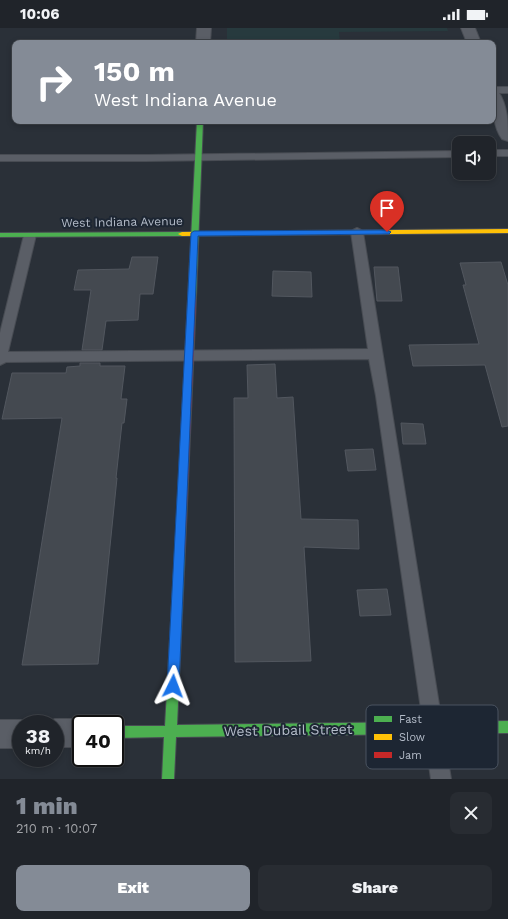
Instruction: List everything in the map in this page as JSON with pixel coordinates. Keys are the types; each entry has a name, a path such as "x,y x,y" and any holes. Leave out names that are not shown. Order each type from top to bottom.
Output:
{"street":[{"path":"203,40 204,28"},
{"path":"468,28 473,40"},
{"path":"496,102 508,136"},
{"path":"168,779 177,619 200,124"},
{"name":"West Indiana Avenue","path":"0,235 508,231"},
{"name":"West Dubail Street","path":"498,727 508,727"},
{"name":"West Dubail Street","path":"124,732 366,729"},
{"path":"0,734 12,734"}],"lane":[{"path":"496,90 508,90"},
{"path":"496,153 508,153"},
{"path":"0,158 452,154"},
{"path":"357,232 430,705"},
{"path":"30,235 0,358 375,354"},
{"path":"440,769 441,779"}],"green space":[{"path":"227,28 447,28 448,31 339,32 340,40 227,40"}],"building":[{"path":"132,257 158,257 153,294 140,294 138,320 106,321 102,350 82,350 91,290 74,290 78,270 129,269"},
{"path":"501,262 508,285 508,426 502,427 485,365 413,366 409,345 479,344 463,285 466,285 460,263"},
{"path":"374,267 398,267 402,301 377,301"},
{"path":"273,271 311,272 312,297 272,296"},
{"path":"80,363 100,363 100,366 125,366 121,399 127,399 124,423 122,423 98,664 22,665 62,418 2,419 12,373 66,373 67,367 80,366"},
{"path":"275,364 277,398 293,397 301,519 358,520 359,549 304,547 311,661 235,662 234,398 248,398 247,365"},
{"path":"401,423 423,424 426,444 403,444"},
{"path":"373,449 376,470 348,471 345,450"},
{"path":"387,589 391,615 360,616 357,590"}],"traffic: fast":[{"path":"192,298 200,124"},
{"path":"0,235 182,234"},
{"path":"168,779 180,550"},
{"path":"498,727 508,727"},
{"path":"124,732 366,729"}],"traffic: slow":[{"path":"182,234 508,231"}],"traffic: jam":[{"path":"180,550 192,298"}],"route":[{"path":"173,686 177,627 194,233 387,232"}]}
